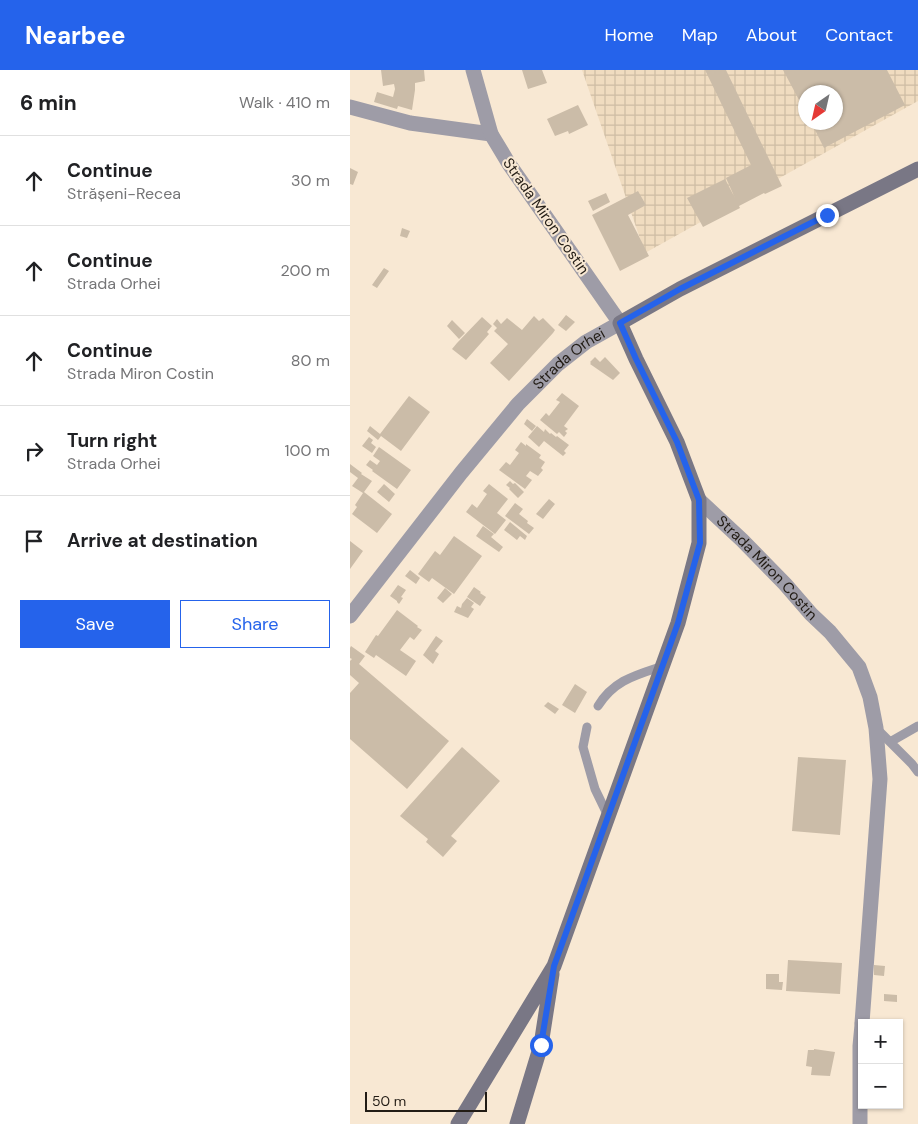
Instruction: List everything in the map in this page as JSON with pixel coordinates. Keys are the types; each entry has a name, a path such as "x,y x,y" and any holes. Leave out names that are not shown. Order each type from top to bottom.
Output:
{"main road":[{"name":"Strada Orhei","path":"620,323 680,289 918,169"},
{"name":"Strada Miron Costin","path":"620,323 677,442 699,500"},
{"path":"517,1124 541,1045 554,966 678,623 700,543 699,500"},
{"path":"458,1124 554,966"}],"street":[{"name":"Strada Miron Costin","path":"473,70 491,134 509,164 620,323"},
{"path":"350,107 410,122 491,134"},
{"name":"Strada Orhei","path":"350,616 461,473 518,404 558,364 586,342 620,323"},
{"name":"Strada Miron Costin","path":"699,500 742,540 830,632 860,667 870,697 876,728 880,779 862,1019"},
{"name":"Strada Miron Costin","path":"860,1064 860,1124"}],"lane":[{"path":"598,706 605,694 617,685 631,677 663,666"},
{"path":"890,742 918,726"},
{"path":"587,727 583,747 594,789 608,816"},
{"path":"876,728 918,772"}],"shaded area":[{"path":"582,70 918,70 918,101 645,253"}],"building":[{"path":"381,70 424,70 425,81 415,83 412,110 398,106 397,109 374,102 377,92 393,97 395,89 394,84 383,86"},
{"path":"522,70 542,70 547,83 528,89"},
{"path":"705,70 726,70 782,186 764,193 703,227 687,198 725,179 735,198 726,178 751,165"},
{"path":"783,70 887,70 905,105 824,148 815,130 843,130 843,85 798,85 798,98"},
{"path":"578,105 588,125 569,134 568,131 555,136 547,119"},
{"path":"350,168 358,172 353,185 350,184"},
{"path":"638,191 646,205 628,215 649,256 620,271 592,215"},
{"path":"606,193 610,202 593,211 588,201"},
{"path":"402,228 410,231 407,238 400,236"},
{"path":"384,268 389,271 377,288 372,285"},
{"path":"566,315 575,322 566,331 558,325"},
{"path":"534,316 539,321 543,318 555,330 509,381 490,363 508,344 494,331 497,328 493,324 497,319 501,324 507,318 522,330"},
{"path":"482,317 492,326 487,332 489,334 466,360 452,349"},
{"path":"452,320 465,333 459,339 447,326"},
{"path":"595,357 600,362 605,357 620,373 613,380 590,364"},
{"path":"562,393 579,406 564,426 568,429 565,431 567,433 564,437 559,432 557,434 540,420 546,413 549,416 560,402 556,400"},
{"path":"409,396 430,412 401,451 381,436 378,440 367,431 370,426 380,434"},
{"path":"527,419 536,426 532,431 524,424"},
{"path":"537,426 544,432 545,429 550,434 557,436 569,445 564,451 566,453 563,456 544,441 539,447 528,437"},
{"path":"369,437 373,440 371,443 376,447 372,453 362,446"},
{"path":"521,442 541,455 539,458 545,462 541,468 543,470 538,476 530,471 526,476 532,480 525,489 499,470 506,462 510,465 519,453 515,450"},
{"path":"379,447 411,470 397,489 366,465 370,460 377,465 380,461 373,456"},
{"path":"350,464 372,481 364,492 392,514 377,533 352,514 357,507 355,505 363,493 352,486 358,478 350,472"},
{"path":"510,481 513,484 515,483 524,492 518,498 506,485"},
{"path":"384,484 395,494 389,502 377,492"},
{"path":"489,484 508,499 497,513 506,520 495,534 466,512 472,504 477,508 487,494 483,491"},
{"path":"549,499 555,504 543,519 536,514"},
{"path":"515,503 523,509 519,514 534,528 529,534 505,516"},
{"path":"510,522 527,536 525,540 520,536 517,540 504,530"},
{"path":"483,526 494,534 491,537 503,547 499,552 476,536"},
{"path":"454,536 482,556 454,594 432,578 429,582 418,574 435,551 440,555"},
{"path":"350,541 363,551 350,569"},
{"path":"410,570 420,578 416,584 405,576"},
{"path":"398,585 406,590 399,604 390,596"},
{"path":"474,587 486,597 480,606 467,597"},
{"path":"445,588 452,594 443,603 437,598"},
{"path":"467,598 474,603 471,607 474,609 468,618 454,612 457,606 461,608"},
{"path":"397,610 422,630 414,640 410,637 400,650 416,661 406,676 376,655 374,658 365,652 376,635 378,636"},
{"path":"436,636 443,641 435,651 439,654 433,664 423,655"},
{"path":"351,646 365,656 359,664 449,741 407,789 350,739 350,693 359,683 350,675"},
{"path":"575,684 587,692 575,713 562,705"},
{"path":"548,702 559,709 555,714 544,706"},
{"path":"462,747 500,781 451,836 457,841 443,857 426,842 428,839 400,816"},
{"path":"798,757 846,760 840,835 792,831"},
{"path":"788,960 842,963 840,994 786,991"},
{"path":"874,965 885,966 884,976 874,975"},
{"path":"766,974 779,974 779,982 783,982 782,990 766,989"},
{"path":"884,994 897,995 897,1002 884,1001"},
{"path":"808,1050 835,1052 830,1076 811,1075 812,1067 806,1066"}],"route":[{"path":"541,1045 554,966 678,623 700,543 699,500 677,442 620,323 680,289 827,215"}]}
